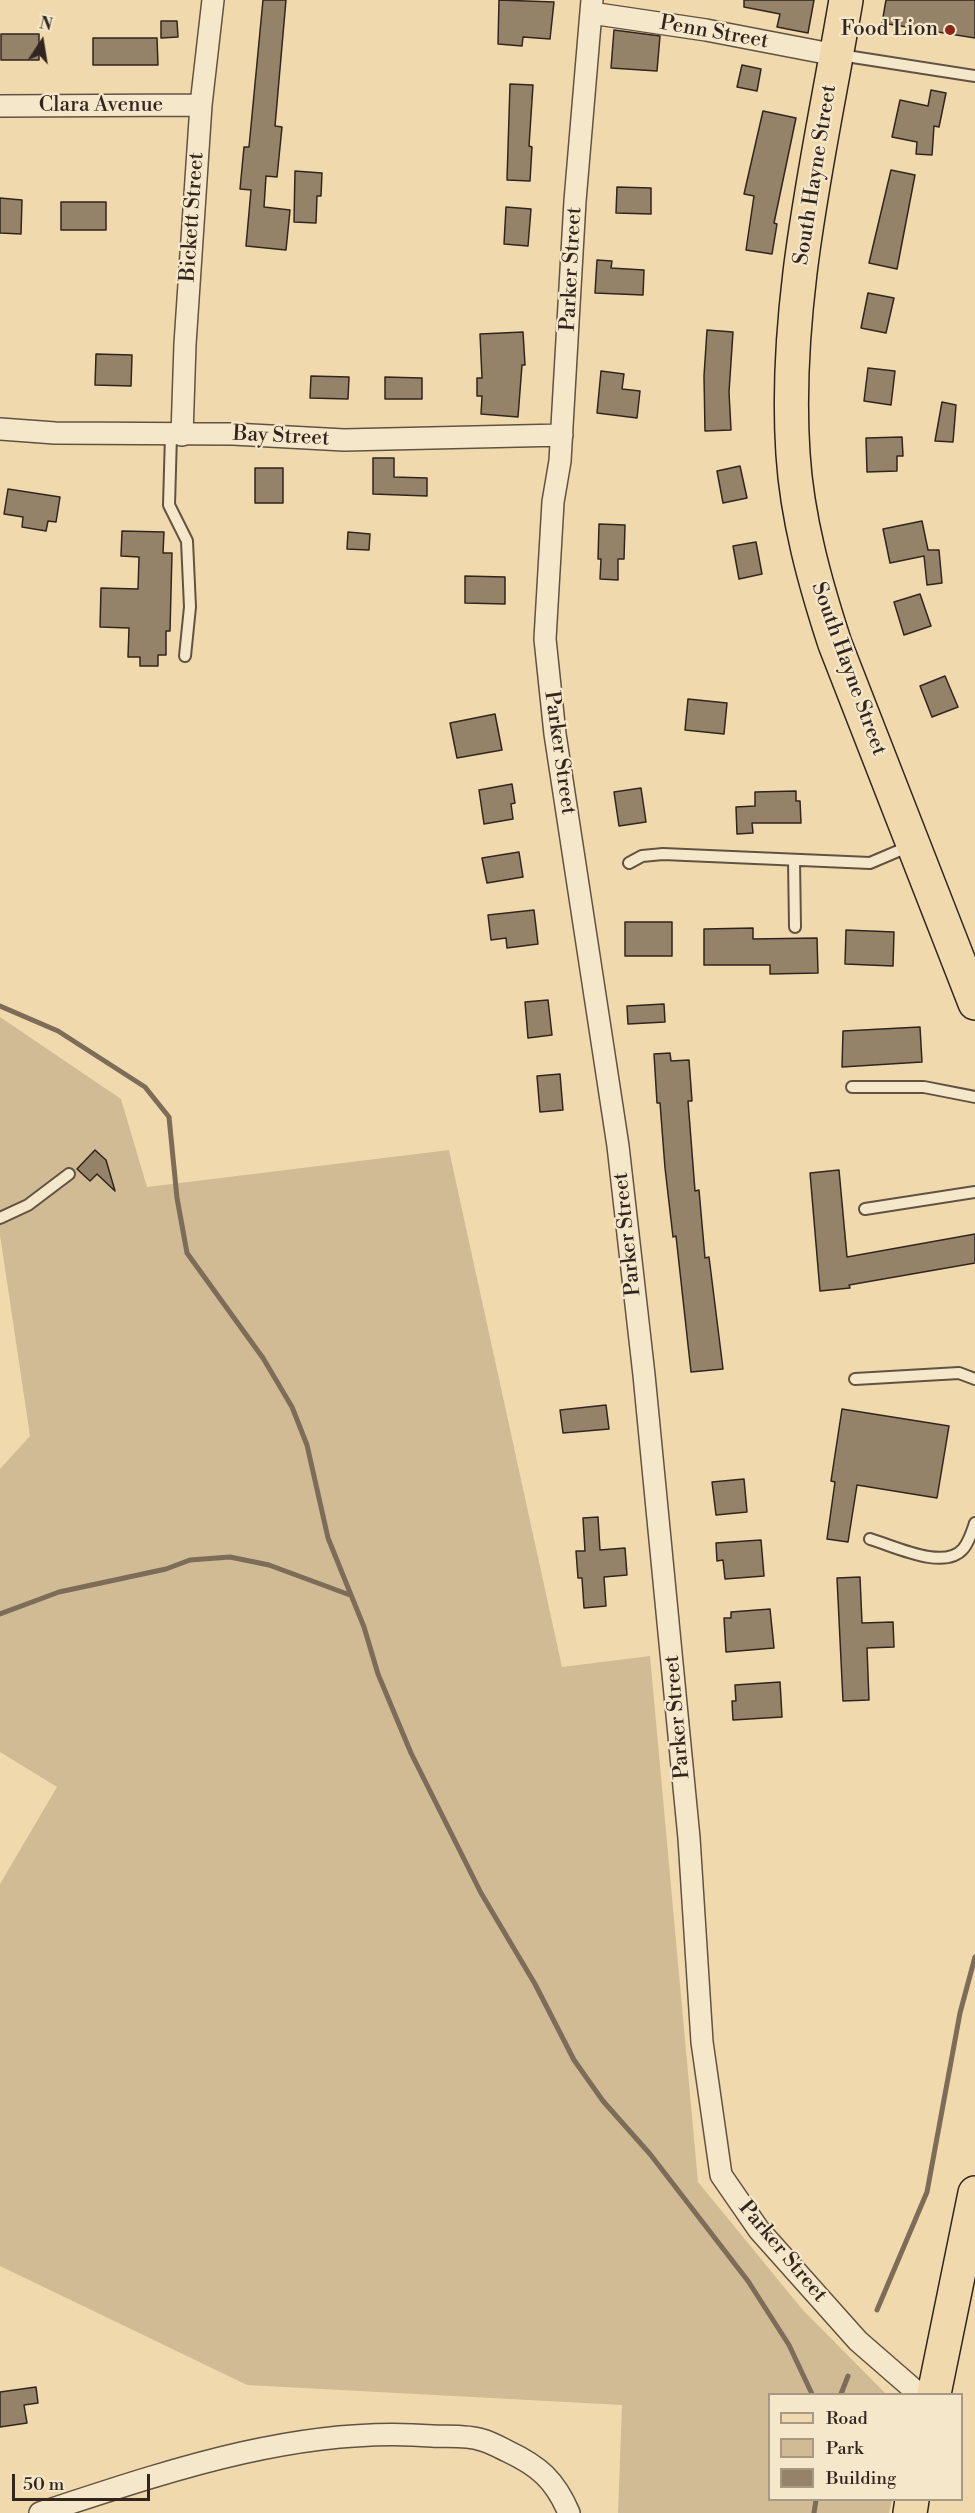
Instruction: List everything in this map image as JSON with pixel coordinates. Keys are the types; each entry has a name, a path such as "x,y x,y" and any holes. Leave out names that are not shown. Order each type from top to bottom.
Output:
{"main road":[{"name":"South Hayne Street","path":"846,0 797,290 791,388 793,456 804,528 821,599 836,644 975,1003"},
{"path":"934,2393 975,2193"}],"street":[{"name":"Bickett Street","path":"176,435 201,105 213,0"},
{"name":"Penn Street","path":"592,7 836,55"},
{"name":"Parker Street","path":"592,7 575,201 560,461 552,502 545,639 556,746 620,1157 686,1802 702,2042 721,2175 759,2230 858,2341 918,2393"},
{"name":"Clara Avenue","path":"0,106 201,105"},
{"name":"Bay Street","path":"0,429 55,433 233,434 344,440 562,435"},
{"path":"40,2513 156,2475 292,2442 406,2434 481,2439 530,2461 543,2472 561,2495 569,2513"}],"lane":[{"path":"836,55 975,76"},
{"path":"176,435 169,505 188,541 190,607 185,656"},
{"path":"629,863 642,856 663,854 870,863 913,845"},
{"path":"794,860 795,927"},
{"path":"852,1087 924,1087 975,1097"},
{"path":"0,1218 28,1205 69,1174"},
{"path":"865,1209 975,1192"},
{"path":"855,1379 959,1373 975,1379"},
{"path":"870,1539 932,1558 948,1559 962,1550 975,1523"}],"green space":[{"path":"0,1017 121,1099 147,1187 449,1150 562,1667 650,1656 698,2182 802,2309 885,2393 768,2393 768,2501 892,2501 889,2513 618,2513 622,2405 247,2385 0,2266 0,1884 57,1787 0,1752 0,1469 30,1436 0,1235"}],"building":[{"path":"263,0 286,0 275,126 282,127 277,177 266,176 264,207 290,210 286,250 246,246 251,190 240,189 244,147 249,147"},
{"path":"499,0 554,2 550,39 523,37 522,46 498,44"},
{"path":"744,0 814,0 808,33 777,27 780,14 744,7"},
{"name":"Food Lion","path":"886,0 975,0 975,38 882,23"},
{"path":"161,21 177,21 178,37 161,38"},
{"path":"614,30 660,36 657,71 611,68"},
{"path":"1,34 39,34 39,60 1,60"},
{"path":"93,38 157,38 158,65 93,65"},
{"path":"742,65 761,69 757,91 737,87"},
{"path":"510,84 533,85 529,146 532,147 530,181 507,180"},
{"path":"931,90 946,93 939,127 934,126 932,155 916,154 917,142 892,137 900,100 928,106"},
{"path":"763,111 796,118 774,223 777,224 772,254 746,250 754,196 744,194"},
{"path":"891,170 915,175 897,269 869,263"},
{"path":"295,171 322,173 321,196 317,196 316,223 294,222"},
{"path":"617,187 651,188 651,214 616,213"},
{"path":"0,198 22,200 21,234 0,233"},
{"path":"61,202 106,202 106,230 61,230"},
{"path":"506,207 531,209 528,246 504,244"},
{"path":"597,260 612,261 611,268 644,270 643,295 595,293"},
{"path":"868,293 894,298 886,333 861,328"},
{"path":"707,330 733,332 729,392 731,430 705,431 704,376"},
{"path":"523,332 525,365 522,365 518,417 481,414 482,396 477,396 477,378 482,378 480,334"},
{"path":"96,354 132,355 131,386 95,385"},
{"path":"868,368 895,371 891,405 864,401"},
{"path":"601,371 624,374 622,389 640,391 637,418 597,413"},
{"path":"311,376 349,377 348,399 310,398"},
{"path":"385,377 422,378 422,399 385,399"},
{"path":"942,402 956,405 953,442 935,441"},
{"path":"902,437 903,456 897,456 897,471 867,472 866,438"},
{"path":"373,458 394,458 394,477 427,478 427,496 373,494"},
{"path":"740,466 747,498 723,503 717,471"},
{"path":"255,468 283,468 283,503 255,503"},
{"path":"8,489 60,497 56,522 48,521 46,531 22,527 23,517 4,514"},
{"path":"922,521 928,550 939,550 942,583 927,585 924,556 890,563 883,529"},
{"path":"599,524 625,525 624,559 618,559 618,580 600,579"},
{"path":"122,531 164,532 163,553 172,553 170,631 166,631 166,655 158,655 158,666 140,666 140,657 128,657 129,628 100,627 101,588 138,589 139,557 121,556"},
{"path":"348,532 370,534 369,550 347,549"},
{"path":"756,542 762,574 739,579 733,546"},
{"path":"465,576 505,577 505,604 465,603"},
{"path":"920,594 931,626 904,635 894,602"},
{"path":"945,676 958,707 932,717 920,686"},
{"path":"688,699 727,703 724,734 685,730"},
{"path":"495,714 502,750 457,758 450,723"},
{"path":"512,784 515,803 511,804 513,819 484,824 479,790"},
{"path":"641,788 646,822 619,826 614,792"},
{"path":"796,791 796,801 800,801 801,823 752,823 753,833 737,834 736,807 755,806 755,792"},
{"path":"519,852 523,877 487,883 482,858"},
{"path":"534,910 538,944 507,948 506,938 491,940 488,915"},
{"path":"625,922 672,922 672,956 625,956"},
{"path":"753,928 753,939 817,938 818,973 770,974 770,965 704,965 704,929"},
{"path":"846,930 894,932 893,966 845,964"},
{"path":"548,1000 552,1035 528,1038 525,1002"},
{"path":"664,1004 665,1022 628,1024 627,1006"},
{"path":"920,1027 922,1062 842,1067 843,1031"},
{"path":"670,1053 671,1061 689,1060 692,1101 688,1101 695,1191 699,1190 705,1258 709,1257 723,1369 691,1372 676,1236 673,1237 665,1168 660,1103 657,1103 654,1054"},
{"path":"560,1074 563,1110 540,1112 537,1076"},
{"path":"95,1150 106,1160 115,1191 97,1174 90,1181 77,1169"},
{"path":"839,1170 847,1257 975,1234 975,1263 849,1285 850,1288 820,1291 810,1173"},
{"path":"606,1405 609,1429 563,1433 560,1410"},
{"path":"842,1409 949,1426 937,1498 857,1485 848,1542 827,1539 835,1482 831,1481"},
{"path":"744,1479 747,1512 716,1515 712,1482"},
{"path":"598,1517 600,1550 625,1548 627,1575 604,1577 606,1606 584,1608 582,1578 578,1578 576,1551 585,1551 583,1518"},
{"path":"761,1540 764,1576 725,1579 723,1560 717,1561 716,1543"},
{"path":"860,1577 862,1623 893,1622 894,1647 867,1648 869,1700 843,1701 837,1578"},
{"path":"770,1609 774,1648 726,1652 724,1618 731,1618 731,1612"},
{"path":"780,1682 782,1717 733,1720 732,1701 736,1701 735,1685"},
{"path":"36,2387 38,2403 24,2405 27,2423 0,2427 0,2392"}],"waterway":[{"path":"0,1006 58,1031 145,1087 169,1117 177,1198 187,1253 263,1358 292,1407 307,1445 328,1538 364,1627 378,1674 411,1753 481,1893 535,1984 574,2060 603,2101 650,2154 748,2281 789,2345 812,2393"},
{"path":"0,1614 59,1592 166,1569 190,1560 230,1557 269,1565 350,1595"},
{"path":"877,2310 927,2192 960,2013 975,1957"},
{"path":"841,2393 848,2376"},
{"path":"814,2513 816,2501"}],"place":[{"name":"Food Lion","path":"950,30"}]}
